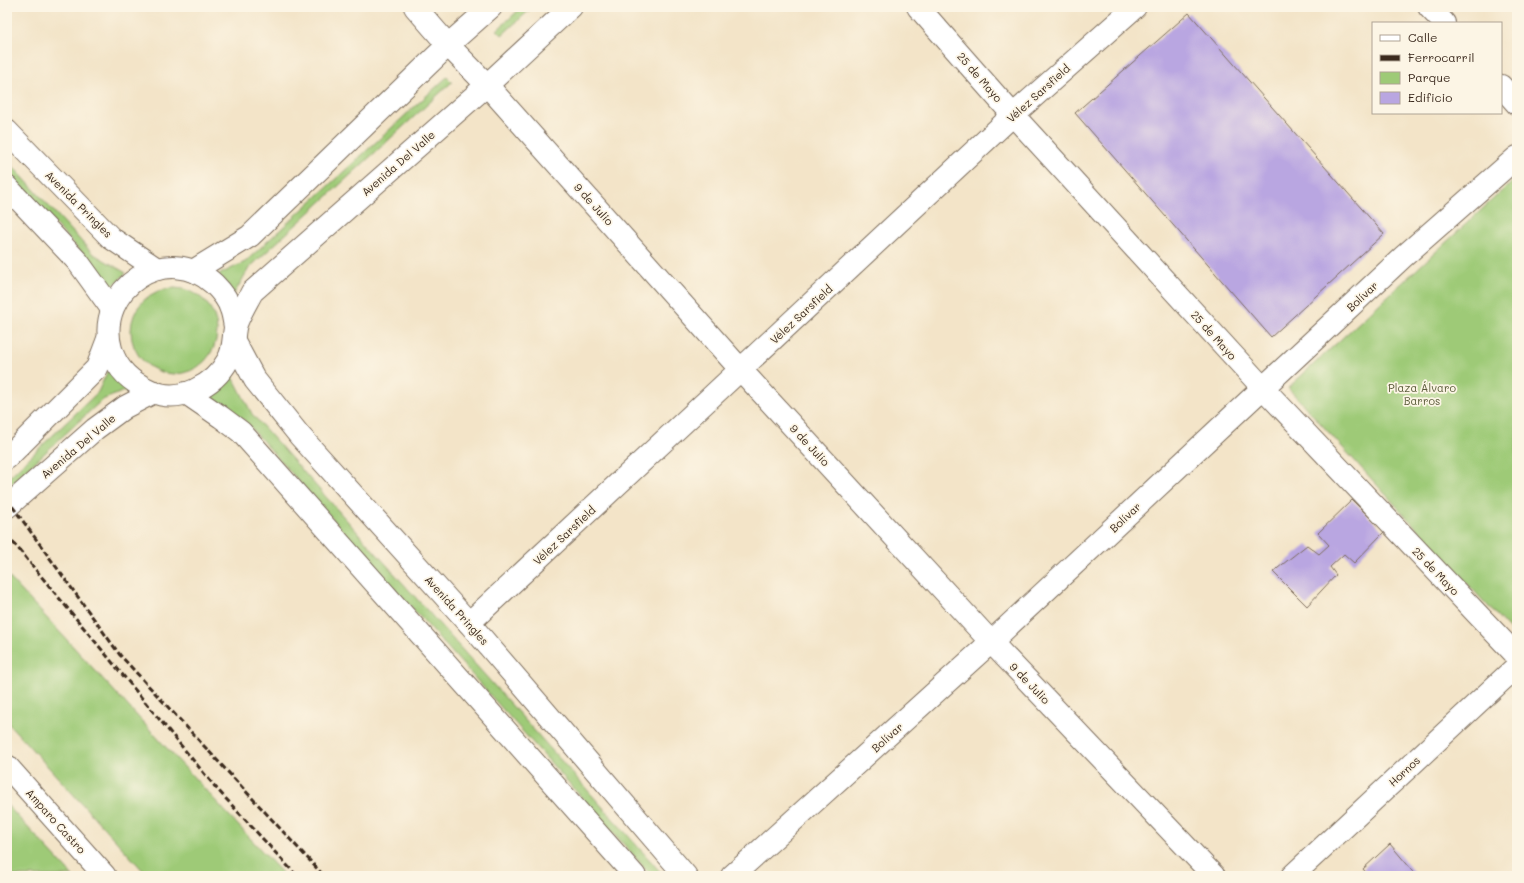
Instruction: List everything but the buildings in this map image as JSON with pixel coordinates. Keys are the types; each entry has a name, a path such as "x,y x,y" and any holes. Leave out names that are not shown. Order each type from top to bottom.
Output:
{"street":[{"name":"9 de Julio","path":"415,7 448,46 487,85 741,370 991,642 1214,876"},
{"path":"192,271 250,236 448,46 491,7"},
{"name":"Avenida Del Valle","path":"235,334 252,292 487,85 571,7"},
{"name":"25 de Mayo","path":"918,7 1013,115 1262,388 1517,656"},
{"name":"Vélez Sarsfield","path":"469,623 1013,115 1135,7"},
{"path":"1429,7 1443,22"},
{"path":"1502,87 1517,104"},
{"name":"Avenida Pringles","path":"7,131 111,238 157,269"},
{"name":"Bolívar","path":"732,876 991,642 1403,257 1517,157"},
{"path":"7,187 78,262 112,309"},
{"path":"175,267 192,271 209,279 222,292 231,308 235,334 228,359 218,375 203,387 186,393 169,395 154,392 137,385 123,373 113,357 108,339 108,324 112,309 119,295 129,283 142,275 157,269 175,267"},
{"name":"Avenida Pringles","path":"235,334 254,380 300,436 469,623 686,876"},
{"path":"7,458 60,407 97,368 108,339"},
{"name":"Avenida Del Valle","path":"7,506 95,429 126,407 154,392"},
{"path":"186,393 241,432 635,876"},
{"name":"Hornos","path":"1292,876 1517,666"},
{"name":"Amparo Castro","path":"7,766 105,876"}],"green space":[{"path":"522,7 533,7 502,35 497,30"},
{"path":"447,77 452,82 249,268 234,294 218,275 245,262"},
{"path":"7,160 92,253 126,273 108,291 86,258 7,172"},
{"name":"Plaza Álvaro Barros","path":"1517,177 1517,624 1510,630 1288,388"},
{"path":"166,288 182,288 191,291 205,300 214,314 217,323 217,339 214,348 205,362 191,371 182,374 166,374 150,367 143,362 138,355 131,339 131,323 138,307 143,300 150,295"},
{"path":"110,366 132,388 102,400 8,487 7,479 98,392"},
{"path":"231,373 252,414 664,876 652,876 244,420 207,394"},
{"path":"7,575 285,876 148,876 7,722"},
{"path":"7,805 73,876 7,876"}],"railway":[{"path":"7,499 120,655 324,876"},
{"path":"7,535 217,789 297,876"}]}
